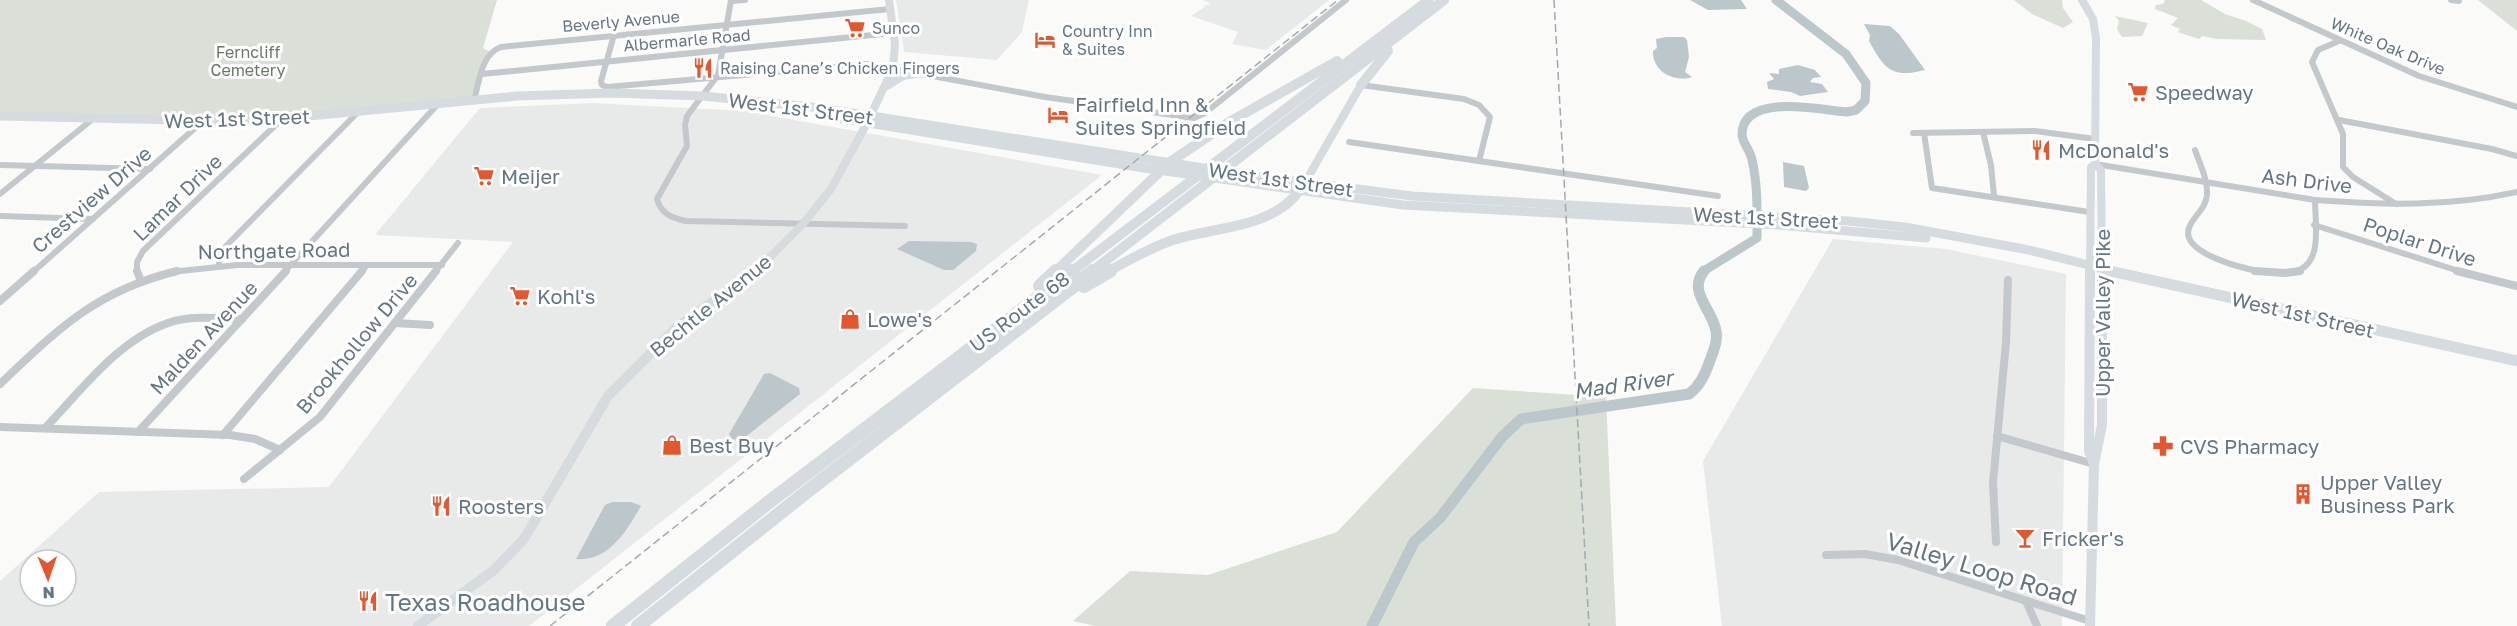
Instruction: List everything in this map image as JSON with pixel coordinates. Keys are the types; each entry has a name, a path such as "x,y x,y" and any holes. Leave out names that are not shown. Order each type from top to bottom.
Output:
{"highway":[{"name":"US Route 68","path":"613,626 908,396 1429,0"},
{"name":"US Route 68","path":"638,626 809,490 1444,0"},
{"path":"1361,85 1387,52 1444,0"},
{"path":"908,396 1048,279 1162,164 1218,128 1385,33"},
{"path":"1029,320 1142,253 1192,234 1275,213 1290,204 1303,186"}],"main road":[{"name":"West 1st Street","path":"1,117 203,121 283,118 474,101 573,98 701,99 1120,155 1162,164 1188,165 1403,205 1778,221 1905,235 2089,266 2517,361"},
{"name":"West 1st Street","path":"869,120 1144,168 1162,164 1177,172 1232,181 1303,186"}],"street":[{"path":"745,0 731,1 717,77 686,120 685,150 658,195 659,208 666,215 686,221 906,226"},
{"name":"Bechtle Avenue","path":"418,626 487,575 513,551 534,524 593,419 613,390 665,338 692,316 749,278 802,224 831,189 869,120 893,68 896,54 889,0"},
{"name":"West 1st Street","path":"606,61 601,81 603,86 614,87 850,64 893,68 1046,97 1185,118 1201,116 1346,0"},
{"name":"Upper Valley Pike","path":"2082,0 2093,19 2096,36 2095,164 2101,170 2103,269 2100,340 2102,425 2094,464 2090,623"},
{"name":"White Oak Drive","path":"2253,0 2339,41 2430,80 2517,107"},
{"path":"2451,0 2459,1"},
{"name":"Beverly Avenue","path":"482,74 487,56 492,50 498,48 890,9"},
{"name":"Albermarle Road","path":"482,74 894,33"},
{"path":"606,61 614,35"},
{"path":"2339,41 2318,50 2312,62 2345,140 2343,164 2346,170 2397,204"},
{"path":"885,87 903,76 921,73"},
{"path":"474,101 482,74"},
{"path":"1303,186 1361,85 1464,99 1483,107 1490,120 1479,161"},
{"name":"Malden Avenue","path":"138,432 438,104"},
{"path":"219,264 220,254 227,245 358,111"},
{"path":"0,194 94,118"},
{"name":"Lamar Drive","path":"141,281 137,274 136,264 143,251 283,118"},
{"path":"2338,120 2492,149 2517,156"},
{"name":"Crestview Drive","path":"0,301 203,121"},
{"path":"1983,132 1991,165 1994,196"},
{"path":"1913,133 2049,132 2095,139"},
{"path":"1924,133 1932,188 2089,212 2098,219 2098,237 2102,240"},
{"name":"West 1st Street","path":"1349,142 1718,196"},
{"path":"2195,150 2205,182 2206,202 2188,229 2188,236 2196,247 2219,259 2265,272 2296,272 2306,267 2311,260 2315,200"},
{"name":"Upper Valley Pike","path":"2094,464 2089,451 2089,212 2091,167 2095,164"},
{"name":"Ash Drive","path":"2095,164 2315,200 2397,204 2460,202 2517,192"},
{"path":"0,165 150,169"},
{"path":"0,216 93,219"},
{"path":"775,223 794,232"},
{"name":"Poplar Drive","path":"2314,225 2439,266 2517,286"},
{"name":"Brookhollow Drive","path":"244,479 320,417 458,243"},
{"name":"Northgate Road","path":"0,384 81,312 105,297 141,281 180,269 219,264 442,265"},
{"path":"223,435 367,265"},
{"path":"1996,542 1994,482 2006,342 2008,280"},
{"path":"45,428 118,355 144,334 181,320 242,319"},
{"path":"395,323 430,325"},
{"path":"0,427 223,435 255,439 279,450"},
{"path":"1997,436 2094,464"},
{"name":"Valley Loop Road","path":"1826,555 1865,554 1898,560 2090,623"},
{"path":"2026,601 2037,626"}],"shaded area":[{"path":"896,0 1029,0 1022,32 997,60 904,52"},
{"path":"1202,0 1329,0 1266,50 1232,44 1238,32 1191,16 1210,3"},
{"path":"1690,0 1741,0 1747,9 1708,10"},
{"path":"1864,24 1890,26 1899,34 1925,70 1904,73 1890,69 1874,50"},
{"path":"1684,37 1687,40 1689,57 1685,72 1692,77 1671,77 1660,70 1656,64 1653,51 1657,48 1656,39"},
{"path":"1798,65 1815,70 1821,77 1813,78 1810,82 1822,84 1828,92 1800,96 1791,92 1768,89 1767,82 1774,79 1769,73 1779,74 1779,69"},
{"path":"593,103 744,111 1102,175 529,626 0,626 0,581 18,565 18,608 78,608 78,548 37,548 99,492 329,487 513,242 375,235 480,108"},
{"path":"1783,162 1804,166 1809,188 1806,191 1784,187"},
{"path":"1833,239 1946,249 2066,274 2062,626 1722,626 1703,461"},
{"path":"909,241 977,244 976,251 953,270 944,270 897,249"},
{"path":"770,373 799,388 800,394 744,438 732,440 729,434 764,374"},
{"path":"612,502 631,502 641,506 616,543 588,559 576,559 605,505"}],"green space":[{"name":"Ferncliff Cemetery","path":"0,0 497,0 483,48 490,52 474,101 299,117 0,116"},
{"path":"2014,0 2062,0 2063,8 2073,22 2063,28 2032,14"},
{"path":"2165,0 2201,0 2225,14 2262,29 2266,40 2217,39 2202,36 2199,39 2178,32 2180,29 2171,25 2178,18 2155,9 2156,5 2163,4"},
{"path":"2478,0 2517,0 2517,31"},
{"path":"2115,16 2148,23 2142,36 2122,37 2117,29 2119,21"},
{"path":"1473,388 1606,397 1616,626 1095,626 1073,621 1130,571 1208,575 1337,532"}],"waterway":[{"name":"Mad River","path":"1702,272 1757,238 1754,169 1742,134 1746,121 1755,113 1769,108 1785,106 1847,112 1856,110 1865,101 1866,83 1846,54 1776,0"},
{"name":"Mad River","path":"1372,626 1414,542 1440,518 1502,437 1521,419 1689,394 1696,387 1706,372 1716,339 1714,323 1702,301 1698,286 1704,271"}],"railway":[{"path":"550,626 1338,0"},
{"path":"1554,0 1589,626"}],"place":[{"name":"Sunco","path":"855,28"},
{"name":"Country Inn & Suites","path":"1045,40"},
{"name":"Raising Cane’s Chicken Fingers","path":"703,68"},
{"name":"Speedway","path":"2138,92"},
{"name":"Fairfield Inn & Suites Springfield","path":"1058,115"},
{"name":"McDonald's","path":"2041,150"},
{"name":"Meijer","path":"484,176"},
{"name":"Kohl's","path":"520,296"},
{"name":"Lowe's","path":"850,319"},
{"name":"Best Buy","path":"672,445"},
{"name":"CVS Pharmacy","path":"2163,446"},
{"name":"Upper Valley Business Park","path":"2303,494"},
{"name":"Roosters","path":"441,506"},
{"name":"Fricker's","path":"2025,538"},
{"name":"Texas Roadhouse","path":"368,601"}]}
